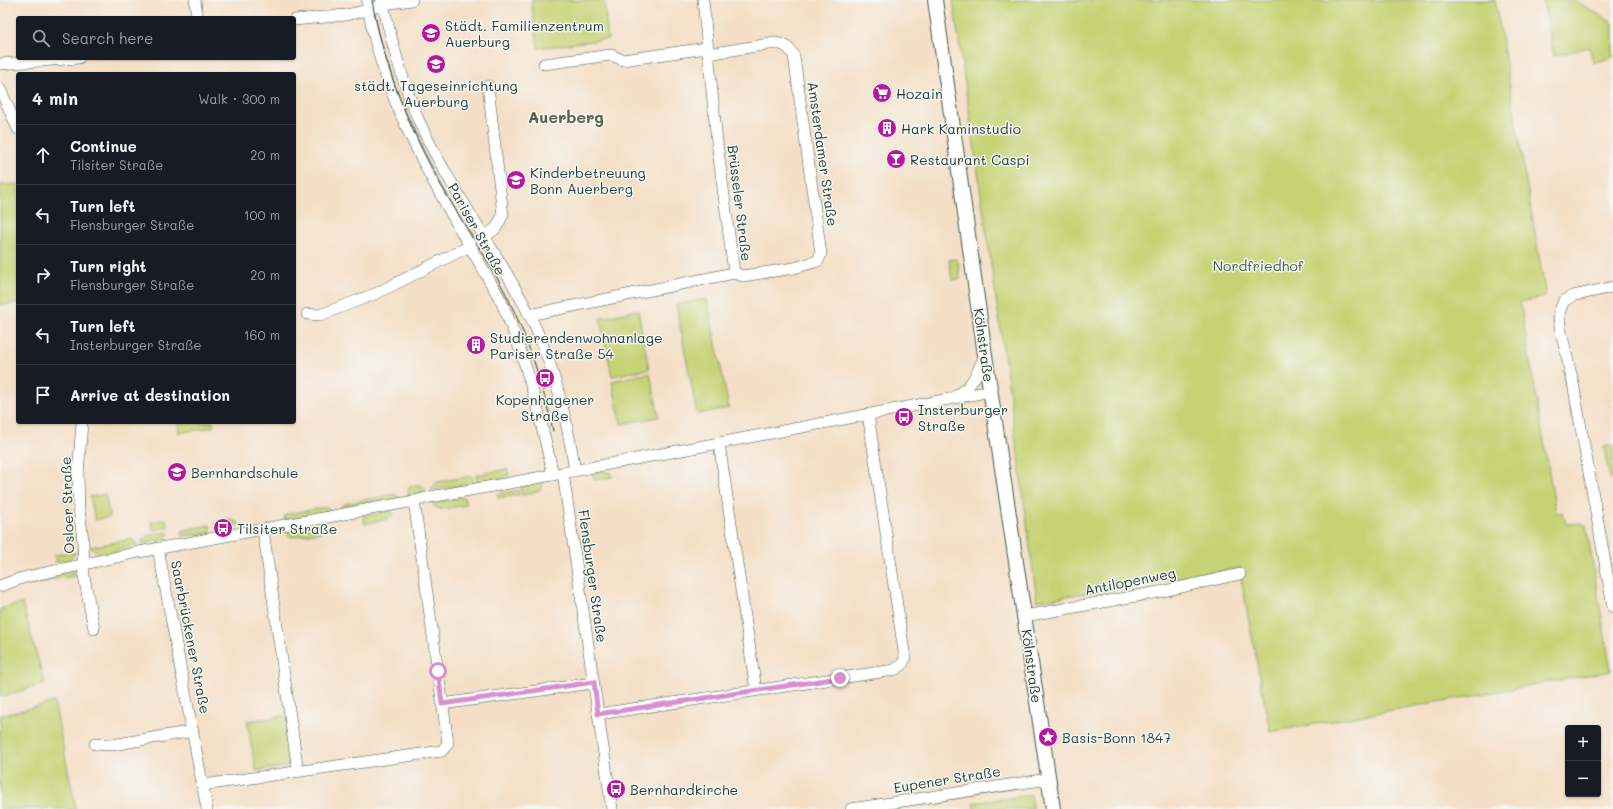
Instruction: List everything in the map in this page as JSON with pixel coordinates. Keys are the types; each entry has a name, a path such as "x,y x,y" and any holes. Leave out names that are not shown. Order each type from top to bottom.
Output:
{"main road":[{"name":"Kölnstraße","path":"935,0 990,391 1053,809"}],"street":[{"path":"194,0 197,16"},
{"path":"296,20 346,14 367,5 383,2 412,0"},
{"name":"Brüsseler Straße","path":"530,315 734,273 717,142 703,0"},
{"name":"Pariser Straße","path":"383,2 408,96 416,114 438,160 530,315 557,388 575,471"},
{"name":"Pariser Straße","path":"367,5 379,53 392,95 412,142 501,301 513,330 558,474"},
{"name":"Amsterdamer Straße","path":"708,51 782,43 788,46 794,56 821,254 818,261 794,268 742,276 734,273"},
{"path":"544,64 611,55 623,60 708,51"},
{"path":"0,64 53,60"},
{"path":"307,314 320,315 375,294 470,246 484,238 496,228 504,215 488,86"},
{"path":"0,90 16,124"},
{"path":"1613,288 1572,296 1564,301 1559,315 1560,327 1573,384 1613,607"},
{"path":"949,399 967,388 978,372 985,356"},
{"path":"0,586 22,578 158,548 263,530 990,391"},
{"path":"598,714 894,670 899,668 904,663 905,658 868,414"},
{"name":"Osloer Straße","path":"82,424 78,475 79,509 84,564"},
{"path":"719,443 756,690"},
{"name":"Flensburger Straße","path":"558,474 594,682 612,809"},
{"path":"203,785 298,770 442,751 448,743 414,501"},
{"path":"263,530 298,770"},
{"name":"Saarbrückener Straße","path":"158,548 207,809"},
{"path":"84,564 84,576 94,629"},
{"name":"Antilopenweg","path":"1025,616 1164,591 1240,574"},
{"path":"442,704 594,682"},
{"name":"Saarbrückener Straße","path":"95,744 112,745 193,731"},
{"name":"Eupener Straße","path":"851,809 1048,779"}],"green space":[{"path":"531,0 604,0 608,39 538,48"},
{"name":"Nordfriedhof","path":"953,0 1495,0 1546,297 1520,302 1556,513 1563,512 1566,524 1581,523 1586,525 1611,671 1270,732 1239,568 1037,601 1009,389"},
{"path":"1543,0 1574,0 1613,23 1613,57 1593,63 1589,47 1554,56"},
{"path":"16,184 16,303 0,305 0,185"},
{"path":"955,259 958,261 960,279 952,280 949,260"},
{"path":"707,299 729,408 697,414 676,305"},
{"path":"638,310 649,369 612,376 600,318"},
{"path":"1565,368 1574,416 1572,420 1563,370"},
{"path":"650,373 659,417 621,424 612,381"},
{"path":"178,424 213,424 213,427 179,433"},
{"path":"1613,445 1613,478 1610,479 1604,447"},
{"path":"507,469 509,475 500,479 477,483 476,475"},
{"path":"604,471 611,473 612,477 594,480 592,473"},
{"path":"472,476 474,484 431,490 437,482"},
{"path":"543,482 541,489 538,491 522,495 520,487"},
{"path":"421,485 427,491 407,497 409,487"},
{"path":"518,490 519,495 498,498 497,494"},
{"path":"105,494 110,517 95,520 90,497"},
{"path":"394,494 400,498 341,509 341,506 345,504"},
{"path":"464,497 466,505 439,509 434,506 433,503"},
{"path":"327,507 330,511 284,520 285,515 287,514"},
{"path":"392,511 393,516 390,518 365,524 363,516"},
{"path":"166,519 168,527 153,530 151,522"},
{"path":"230,520 238,522 240,525 217,527 216,523"},
{"path":"210,525 211,533 182,536 182,531 184,530"},
{"path":"318,525 320,532 292,537 288,535 287,531"},
{"path":"167,532 169,533 166,539 142,544 143,540 148,536"},
{"path":"132,539 137,545 119,551 107,553 95,551 90,547"},
{"path":"76,553 71,559 56,562 54,555"},
{"path":"75,571 80,575 37,583 27,583 27,582"},
{"path":"22,603 45,684 0,697 0,609"},
{"path":"54,702 76,809 0,809 0,716"},
{"path":"284,716 291,760 289,764 285,767 256,771 247,721"},
{"path":"1031,795 1033,809 974,809 973,803"}],"tram line":[{"path":"372,0 376,22 388,66 404,109 433,171 480,249 515,312 545,396 553,431"}],"place":[{"name":"Städt. Familienzentrum Auerburg","path":"431,33"},
{"name":"städt. Tageseinrichtung Auerburg","path":"436,64"},
{"name":"Hozain","path":"882,93"},
{"name":"Hark Kaminstudio","path":"887,128"},
{"name":"Restaurant Caspi","path":"896,159"},
{"name":"Kinderbetreuung Bonn Auerberg","path":"516,180"},
{"name":"Studierendenwohnanlage Pariser Straße 54","path":"476,345"},
{"name":"Kopenhagener Straße","path":"545,378"},
{"name":"Insterburger Straße","path":"904,417"},
{"name":"Bernhardschule","path":"177,472"},
{"name":"Tilsiter Straße","path":"223,528"},
{"name":"Basis-Bonn 1847","path":"1048,737"},
{"name":"Bernhardkirche","path":"616,789"}],"district":[{"name":"Auerberg","path":"566,116"}],"route":[{"path":"438,671 442,704 594,682 598,714 840,678"}]}
